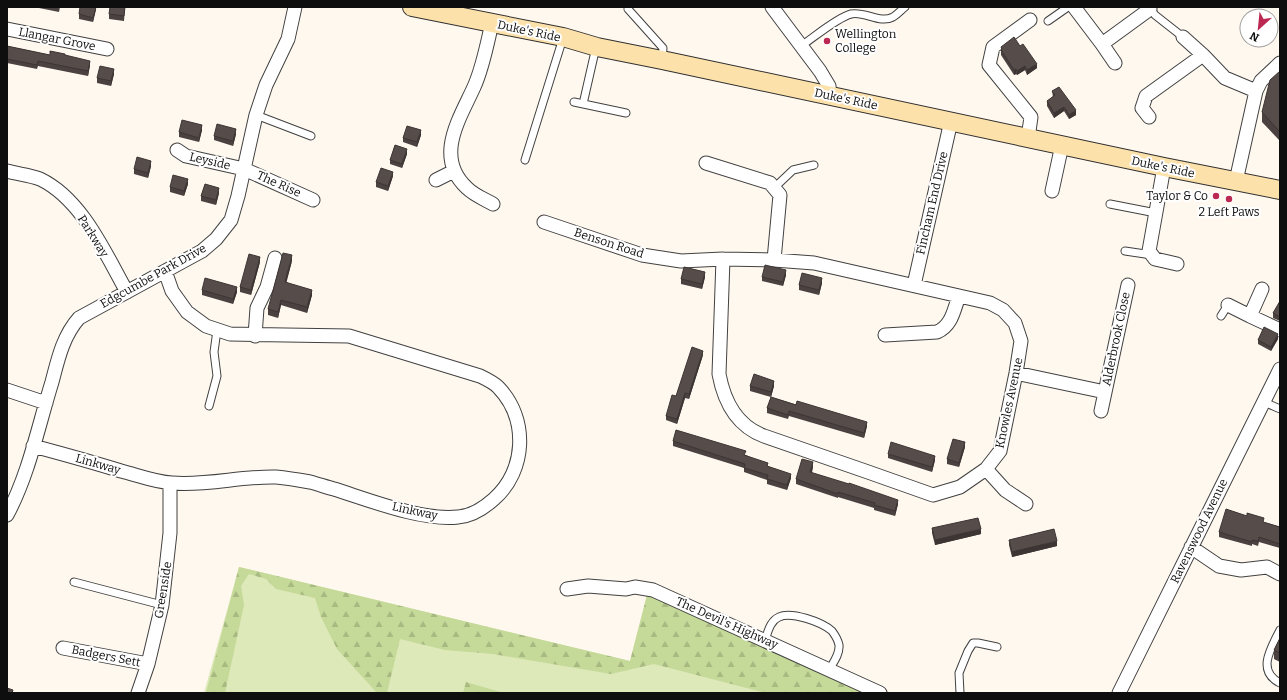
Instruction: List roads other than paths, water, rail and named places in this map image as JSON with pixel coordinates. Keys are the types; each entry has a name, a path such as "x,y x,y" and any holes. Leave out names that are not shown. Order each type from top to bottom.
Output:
{"main road":[{"name":"Duke's Ride","path":"412,7 563,37 596,47 1164,167 1280,190"}],"street":[{"name":"Edgcumbe Park Drive","path":"7,515 12,497 26,474 62,345 73,324 78,318 202,251 216,239 231,220 256,116 266,85 288,39 295,7"},
{"path":"772,7 820,71 829,86 830,96"},
{"path":"1074,7 1115,63"},
{"path":"1102,44 1149,8"},
{"path":"1028,138 1031,117 988,65 993,47 1030,20"},
{"path":"492,23 484,58 474,87 461,111 453,134 450,157 454,171 467,189 493,204"},
{"name":"Llangar Grove","path":"7,29 107,50"},
{"path":"1183,37 1225,78 1256,91"},
{"path":"1149,117 1142,108 1146,96 1203,55"},
{"path":"1236,181 1256,91 1261,81 1280,63"},
{"name":"Fincham End Drive","path":"914,285 951,122"},
{"path":"1052,191 1062,145"},
{"name":"Leyside","path":"177,150 186,156 244,169"},
{"path":"706,164 770,183 780,195 774,260"},
{"path":"1164,167 1149,251 1155,259 1177,264"},
{"name":"The Rise","path":"244,169 313,200"},
{"name":"Parkway","path":"7,171 40,179 65,196 86,221 127,292"},
{"path":"436,180 454,171"},
{"name":"Benson Road","path":"544,222 642,255 681,261 723,259"},
{"path":"255,336 257,308 267,287 275,258"},
{"name":"Knowles Avenue","path":"723,259 774,260 814,262 990,302 1003,310 1014,323 1021,341 1000,451 986,469 960,487 933,495 764,436 753,431 742,422 733,412 727,401 721,387 719,374 723,259"},
{"name":"Linkway","path":"34,446 170,483 188,484 276,477 311,482 419,514 439,517 459,517 476,512 503,492 511,480 517,465 520,433 517,419 511,405 497,386 480,376 350,336 255,336 230,334 217,330 206,326 187,312 172,291 165,271"},
{"name":"Alderbrook Close","path":"1101,411 1128,286"},
{"path":"1250,316 1262,289"},
{"path":"885,335 937,332 941,330 950,321 959,296"},
{"path":"1224,310 1250,316 1280,330"},
{"name":"Ravenswood Avenue","path":"1119,693 1280,369"},
{"name":"Alderbrook Close","path":"1016,373 1105,392"},
{"path":"7,390 46,403"},
{"path":"986,469 1005,490 1026,504"},
{"name":"Greenside","path":"138,693 148,664 162,605 170,533 170,483"},
{"path":"1192,547 1219,566 1241,570 1267,567 1280,574"},
{"name":"The Devil's Highway","path":"567,589 588,586 626,590 635,587 653,590 880,693"},
{"name":"Badgers Sett","path":"63,648 148,664"}],"lane":[{"path":"801,46 850,14 862,14 877,19 892,18 905,7"},
{"path":"1048,21 1068,7"},
{"path":"1149,8 1155,15 1183,37"},
{"path":"628,9 663,48 662,60"},
{"path":"525,160 563,37"},
{"path":"583,104 596,47"},
{"path":"574,102 626,113"},
{"path":"256,116 311,136"},
{"path":"774,188 793,170 814,165"},
{"path":"1110,204 1156,213"},
{"path":"1125,251 1152,255"},
{"path":"208,406 217,376 214,352 217,330"},
{"path":"1264,402 1280,409"},
{"path":"74,582 162,605"},
{"path":"766,640 772,623 779,617 788,615 807,618 824,626 832,631 837,638 839,646 838,654 829,670"},
{"path":"1280,630 1271,648 1267,661 1267,669 1269,675 1280,683"},
{"path":"960,693 959,673 973,643 997,648"}],"place":[{"name":"Wellington College","path":"827,41"},
{"name":"Taylor & Co","path":"1216,196"},
{"name":"2 Left Paws","path":"1229,199"}]}
